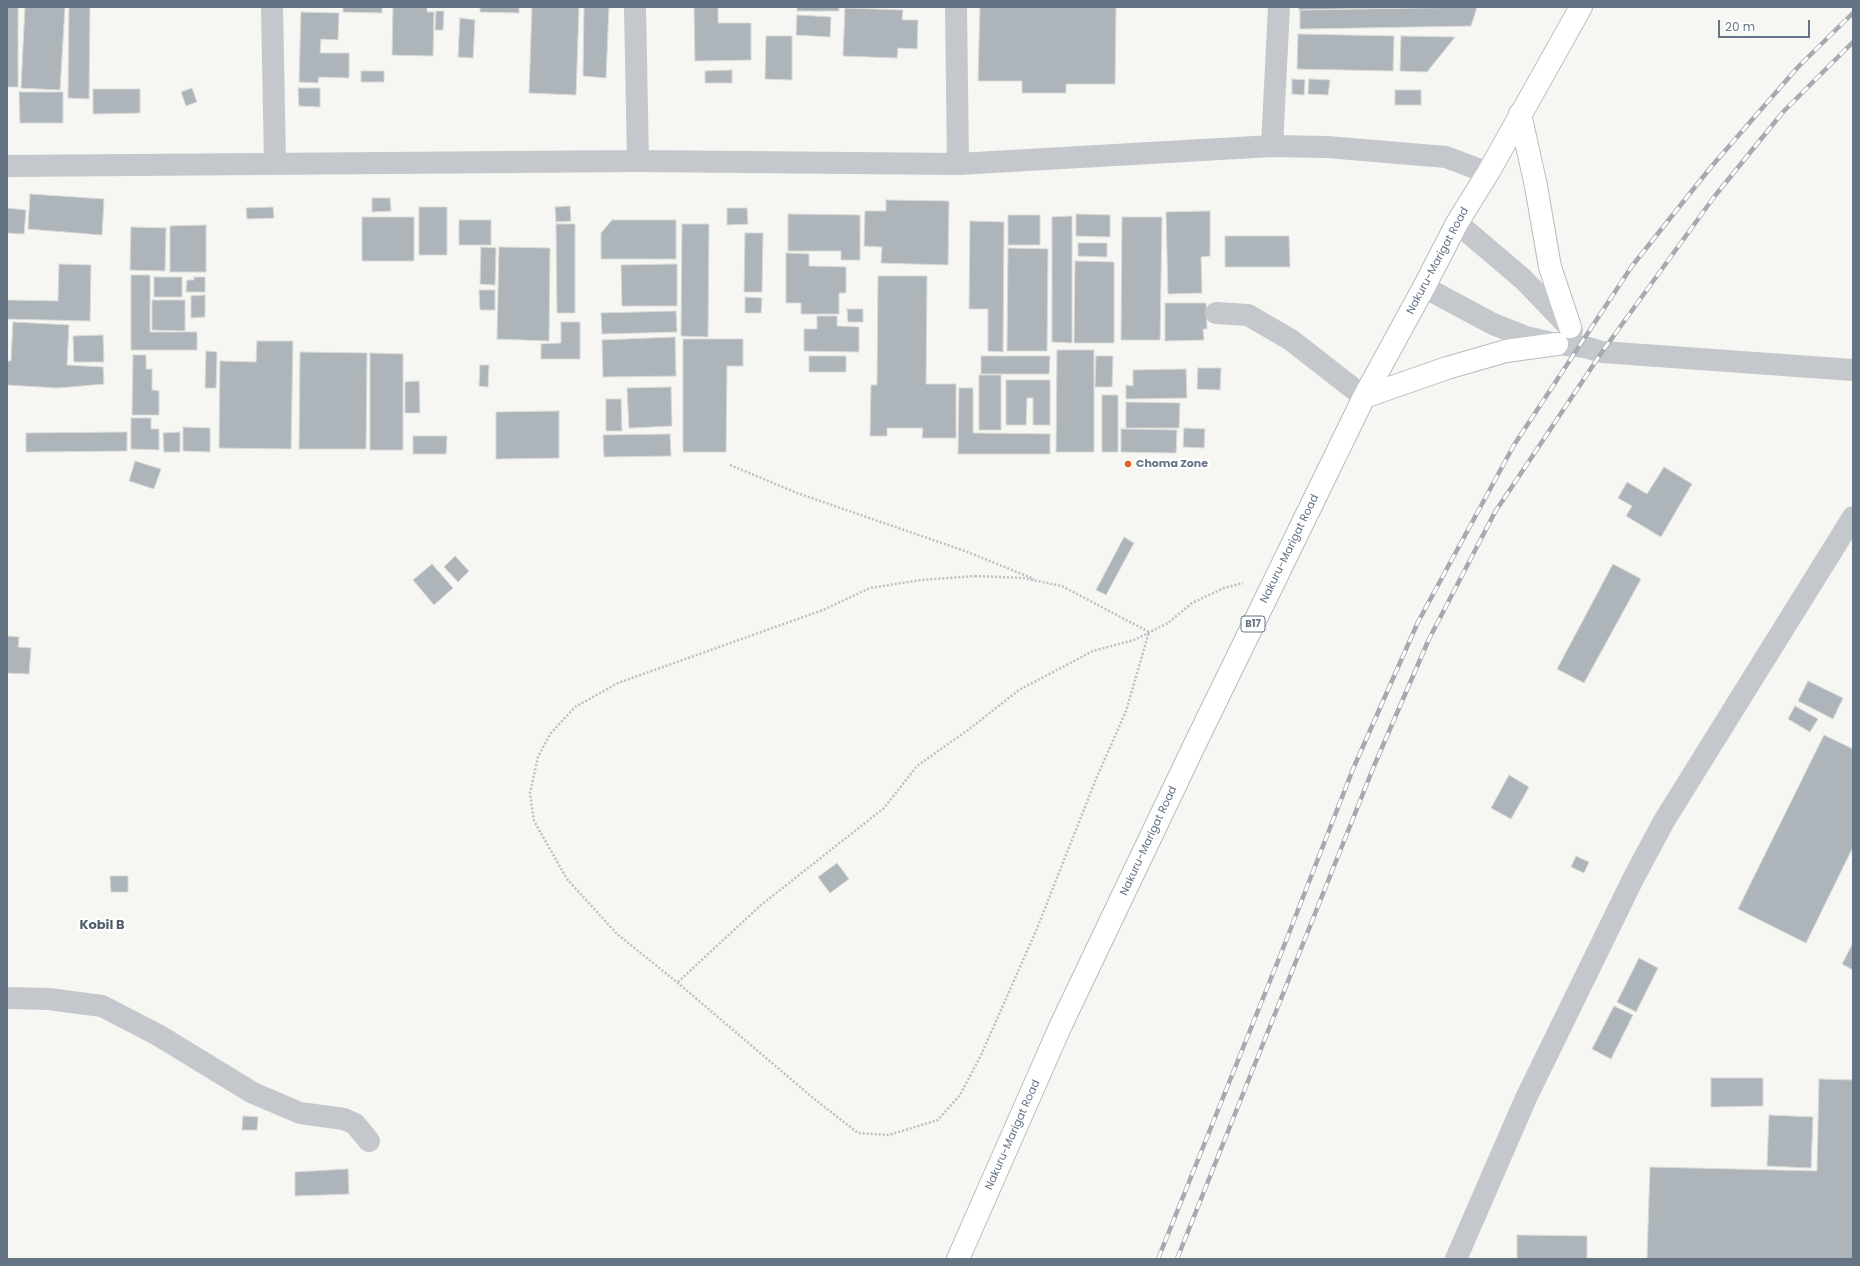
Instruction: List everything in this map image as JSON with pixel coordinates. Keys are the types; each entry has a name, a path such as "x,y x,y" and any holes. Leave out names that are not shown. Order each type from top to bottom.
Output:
{"main road":[{"name":"Nakuru-Marigat Road","path":"958,1259 1061,1025 1364,397 1457,223 1488,173 1581,7"},
{"path":"1364,397 1447,368 1564,336 1536,186 1520,114"}],"street":[{"path":"272,7 275,163"},
{"path":"635,7 638,161"},
{"path":"956,7 958,164"},
{"path":"1272,146 1279,7"},
{"path":"7,166 638,161 958,164 1272,146 1327,147 1446,157 1488,173"},
{"path":"1457,223 1523,279 1564,336 1585,347 1602,352 1853,370"},
{"path":"1424,287 1493,324 1526,337 1564,336"},
{"path":"1216,313 1248,315 1292,340 1332,370 1364,397"},
{"path":"1456,1259 1526,1098 1634,877 1664,821 1853,517"},
{"path":"7,998 49,999 102,1006 158,1036 253,1092 300,1113 344,1119 355,1124 369,1140"}],"path":[{"path":"730,465 797,493 972,554 1040,581"},
{"path":"678,982 761,905 884,808 917,766 968,730 1019,690 1093,651 1134,640 1168,623 1192,603 1224,588 1255,579 1282,565"},
{"path":"975,576 1023,578 1062,586 1149,632 1126,711 1096,779 1036,931 981,1055 960,1095 938,1120 889,1135 858,1133 801,1088 678,982 617,934 568,879 534,821 530,793 538,757 550,734 575,707 618,683 823,610 870,588 921,580 975,576"}],"building":[{"path":"7,7 18,7 18,87 7,87"},
{"path":"25,7 65,7 60,90 21,88"},
{"path":"69,7 90,7 89,99 68,98"},
{"path":"343,7 382,7 382,13 343,12"},
{"path":"393,7 427,7 427,12 434,12 433,56 392,55"},
{"path":"480,7 519,7 519,13 480,12"},
{"path":"532,7 579,7 576,95 529,93"},
{"path":"584,7 609,7 606,78 583,76"},
{"path":"694,7 718,7 718,23 751,23 751,60 695,61"},
{"path":"797,7 839,7 839,11 797,11"},
{"path":"980,7 1116,7 1115,84 1066,84 1066,93 1022,93 1022,81 978,81"},
{"path":"1299,7 1423,7 1299,10"},
{"path":"1477,7 1471,26 1300,29 1300,10"},
{"path":"845,8 903,10 902,20 918,20 917,49 898,48 897,58 843,56"},
{"path":"436,11 444,11 443,30 435,30"},
{"path":"301,12 339,13 338,40 321,39 320,53 349,53 349,78 319,77 318,83 299,82"},
{"path":"797,15 831,17 830,37 796,35"},
{"path":"460,18 475,20 473,58 458,57"},
{"path":"1298,34 1394,36 1393,71 1297,69"},
{"path":"766,36 792,36 792,80 765,79"},
{"path":"1401,36 1455,37 1427,72 1400,71"},
{"path":"732,70 732,83 705,83 705,71"},
{"path":"361,71 384,71 384,82 361,82"},
{"path":"1292,79 1305,80 1304,95 1292,94"},
{"path":"1309,79 1330,80 1328,95 1308,94"},
{"path":"192,88 197,102 186,106 181,92"},
{"path":"298,88 320,88 320,107 299,106"},
{"path":"93,89 140,89 140,113 93,114"},
{"path":"1395,90 1421,90 1421,105 1395,105"},
{"path":"19,92 63,92 63,123 20,123"},
{"path":"30,194 104,199 102,235 28,229"},
{"path":"372,198 390,198 391,211 372,212"},
{"path":"886,200 949,201 948,265 881,263 882,247 864,246 865,211 886,211"},
{"path":"570,206 571,221 556,222 555,207"},
{"path":"273,207 274,218 247,219 246,208"},
{"path":"419,207 447,207 447,255 419,255"},
{"path":"7,208 26,210 24,234 7,233"},
{"path":"727,208 747,208 748,224 727,225"},
{"path":"1210,211 1210,256 1201,257 1202,293 1168,294 1166,212"},
{"path":"788,214 860,215 860,260 841,260 841,251 788,251"},
{"path":"1076,214 1110,215 1110,237 1076,236"},
{"path":"1008,215 1040,215 1040,245 1008,245"},
{"path":"1072,216 1072,343 1052,342 1052,217"},
{"path":"362,217 414,217 414,261 362,261"},
{"path":"1122,217 1162,217 1160,340 1121,340"},
{"path":"459,220 491,220 491,245 459,245"},
{"path":"612,220 676,220 676,259 601,259 601,233"},
{"path":"970,221 1004,222 1003,352 988,351 988,309 969,309"},
{"path":"556,224 575,224 575,313 557,313"},
{"path":"682,224 709,224 708,337 681,336"},
{"path":"206,225 206,272 170,272 170,226"},
{"path":"131,227 166,228 165,271 130,270"},
{"path":"745,233 763,233 762,292 744,292"},
{"path":"1225,236 1289,236 1290,267 1225,267"},
{"path":"1078,243 1107,243 1107,257 1078,256"},
{"path":"481,247 496,248 495,285 480,284"},
{"path":"499,247 550,248 549,341 497,339"},
{"path":"1008,248 1048,249 1047,351 1007,351"},
{"path":"786,253 809,254 809,266 846,267 846,293 839,293 839,314 801,314 801,303 786,303"},
{"path":"1075,261 1114,262 1114,343 1074,343"},
{"path":"59,264 91,265 90,321 7,319 7,300 58,301"},
{"path":"677,264 677,306 622,306 621,265"},
{"path":"131,275 150,275 150,332 197,332 197,350 131,350"},
{"path":"878,276 927,276 926,384 956,384 956,438 922,438 923,428 887,428 887,436 870,436 871,385 877,385"},
{"path":"154,277 182,277 182,297 154,297"},
{"path":"194,277 205,277 205,292 186,292 187,280 194,280"},
{"path":"479,290 495,290 495,310 480,310"},
{"path":"205,295 205,317 191,318 191,296"},
{"path":"745,297 762,298 761,313 745,313"},
{"path":"152,300 185,300 185,331 152,330"},
{"path":"1165,303 1206,303 1207,329 1203,329 1204,340 1165,341"},
{"path":"847,309 863,309 863,322 848,322"},
{"path":"676,311 677,332 602,334 601,313"},
{"path":"817,316 837,316 837,326 859,327 859,352 804,351 804,329 817,329"},
{"path":"13,322 69,325 67,365 103,367 104,384 58,388 7,385 7,361 11,361"},
{"path":"561,322 580,322 580,359 541,359 541,344 561,343"},
{"path":"103,335 104,362 74,362 73,336"},
{"path":"675,337 676,376 603,377 602,340"},
{"path":"683,339 743,339 743,366 727,366 726,452 683,452"},
{"path":"257,341 293,341 291,449 219,448 220,361 256,362"},
{"path":"1057,350 1094,350 1094,452 1056,452"},
{"path":"206,351 217,352 216,388 205,388"},
{"path":"300,352 367,353 366,449 299,449"},
{"path":"370,353 403,354 403,450 370,450"},
{"path":"133,355 146,355 146,369 152,369 152,390 159,391 159,415 132,415"},
{"path":"809,356 846,356 846,372 809,372"},
{"path":"981,356 1050,356 1049,374 981,374"},
{"path":"1096,356 1113,356 1112,387 1095,387"},
{"path":"480,365 489,365 488,387 479,386"},
{"path":"1198,368 1221,368 1220,390 1197,389"},
{"path":"1186,369 1187,398 1126,399 1126,385 1133,386 1133,370"},
{"path":"979,375 1001,375 1001,430 979,430"},
{"path":"1006,380 1050,380 1050,425 1033,425 1033,398 1027,398 1026,425 1006,425"},
{"path":"419,381 420,413 405,413 405,382"},
{"path":"671,387 672,426 629,428 627,388"},
{"path":"959,388 973,388 973,433 1050,434 1050,454 958,454"},
{"path":"1102,395 1118,395 1118,452 1102,452"},
{"path":"606,399 621,399 622,431 606,431"},
{"path":"1126,402 1180,403 1179,428 1126,428"},
{"path":"559,411 559,458 496,459 496,412"},
{"path":"131,418 151,418 151,429 159,429 159,450 131,449"},
{"path":"183,427 210,428 210,452 183,451"},
{"path":"1184,428 1205,429 1204,448 1183,447"},
{"path":"1121,429 1177,430 1176,453 1121,452"},
{"path":"127,432 127,451 26,452 26,433"},
{"path":"180,432 180,452 164,452 163,433"},
{"path":"670,434 671,456 604,457 603,435"},
{"path":"413,436 447,436 446,454 413,454"},
{"path":"135,461 161,469 154,489 129,481"},
{"path":"1664,467 1692,484 1661,537 1626,516 1632,506 1618,498 1627,482 1647,494"},
{"path":"1124,537 1134,543 1106,595 1096,590"},
{"path":"455,556 469,571 458,582 444,567"},
{"path":"432,564 453,588 434,605 413,580"},
{"path":"1613,564 1641,579 1584,683 1557,669"},
{"path":"7,636 19,637 18,647 31,648 29,674 7,673"},
{"path":"1808,681 1843,698 1833,719 1798,701"},
{"path":"1795,706 1818,719 1810,732 1788,719"},
{"path":"1824,735 1853,749 1853,847 1806,943 1738,909"},
{"path":"1509,775 1529,787 1511,819 1491,808"},
{"path":"1576,856 1589,862 1584,873 1571,867"},
{"path":"837,863 849,879 830,893 818,877"},
{"path":"110,876 128,876 128,892 111,892"},
{"path":"1853,943 1853,970 1842,964"},
{"path":"1639,958 1658,968 1636,1012 1617,1002"},
{"path":"1614,1006 1633,1015 1611,1059 1592,1049"},
{"path":"1711,1078 1763,1078 1763,1106 1711,1107"},
{"path":"1819,1079 1853,1080 1853,1259 1647,1259 1650,1167 1817,1171"},
{"path":"1769,1115 1813,1117 1811,1168 1767,1166"},
{"path":"243,1116 258,1117 257,1130 242,1130"},
{"path":"348,1169 349,1194 295,1196 295,1172"},
{"path":"1517,1235 1587,1236 1587,1259 1517,1259"}],"railway":[{"path":"1158,1259 1282,951 1353,769 1418,622 1514,445 1632,266 1711,167 1798,67 1853,13"},
{"path":"1177,1259 1374,766 1429,639 1495,512 1602,352 1714,197 1783,112 1853,42"}],"place":[{"name":"Choma Zone","path":"1128,464"}],"district":[{"name":"Kobil B","path":"102,926"}]}
